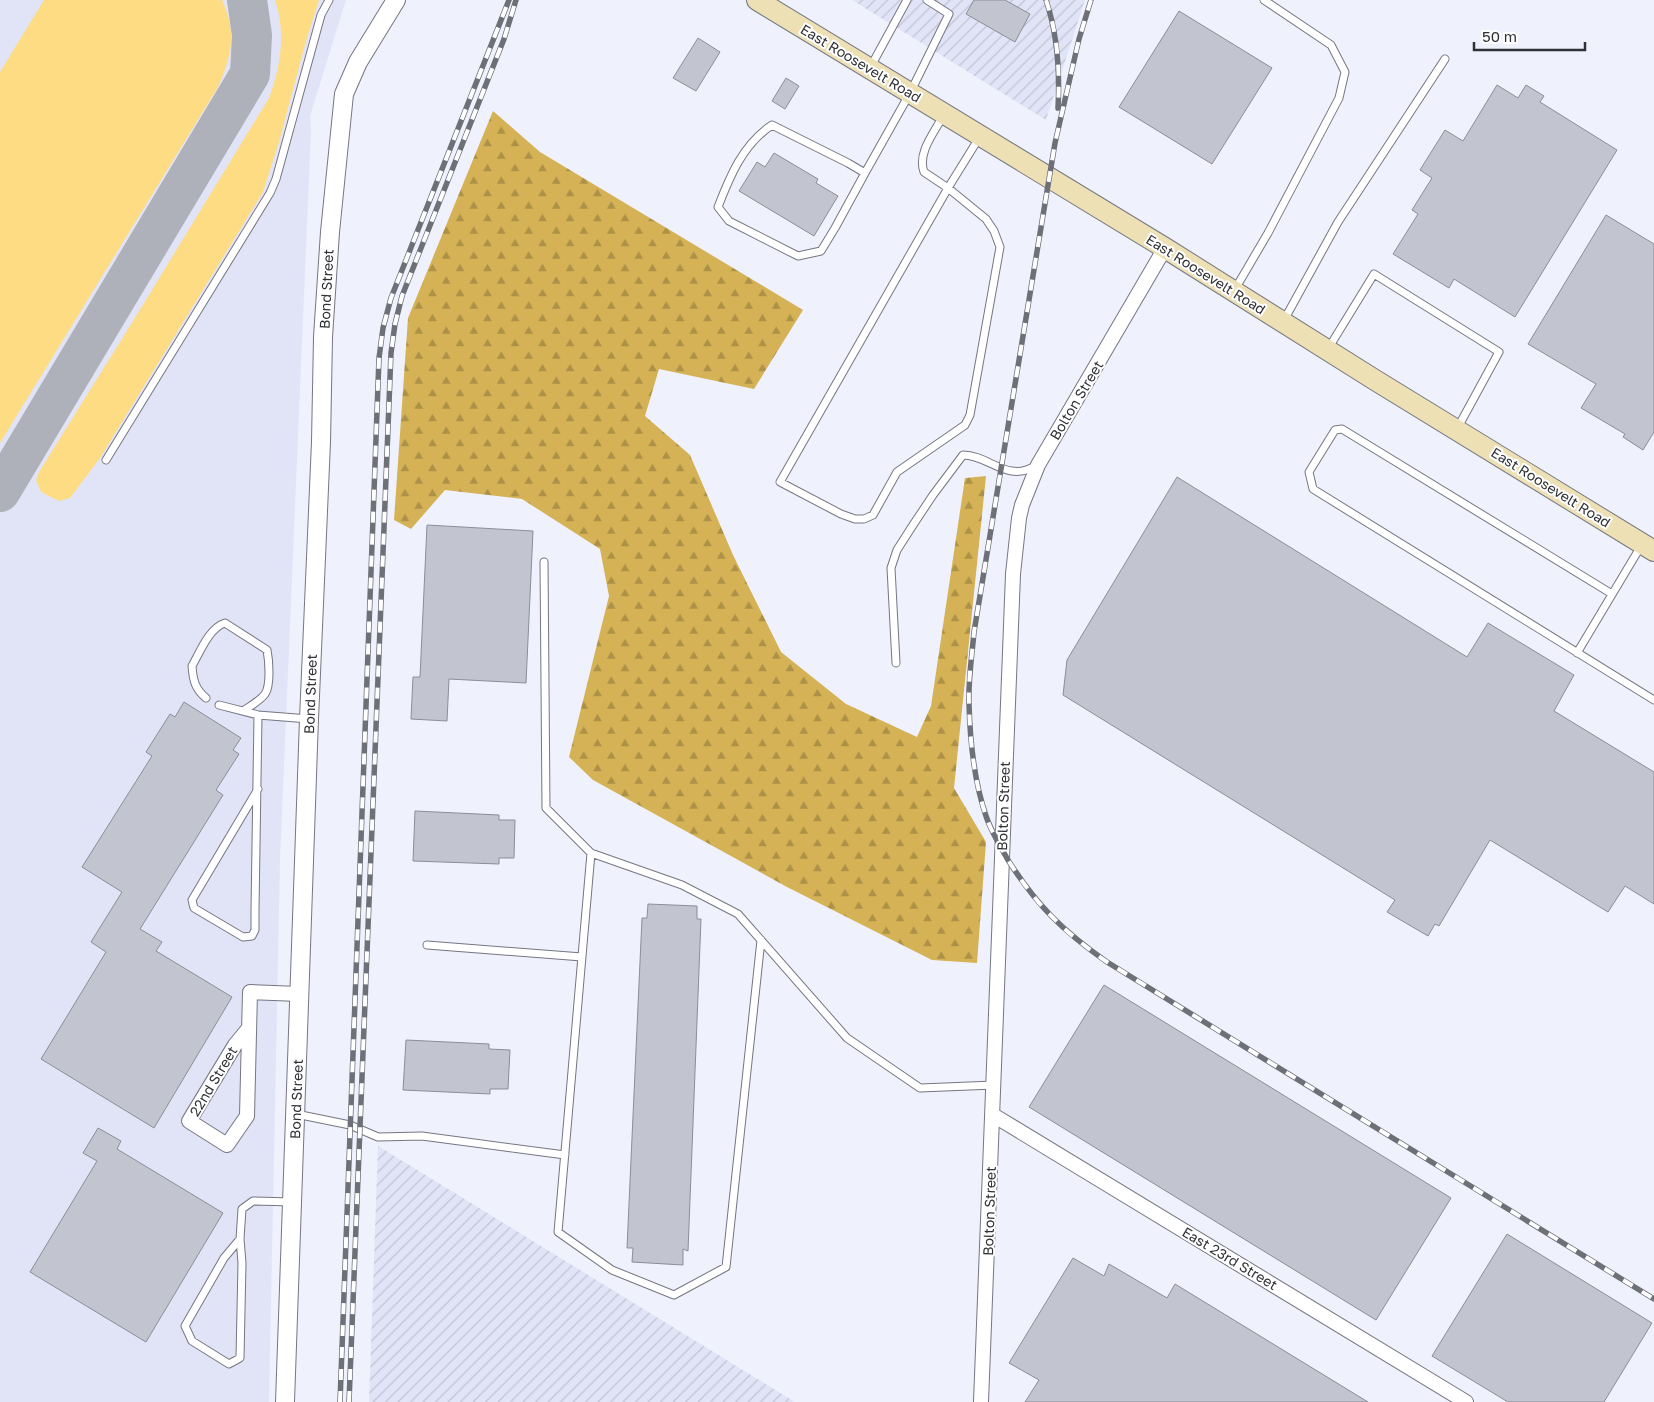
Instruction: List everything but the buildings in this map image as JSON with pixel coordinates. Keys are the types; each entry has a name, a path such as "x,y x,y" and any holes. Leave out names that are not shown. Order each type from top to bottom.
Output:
{"main road":[{"name":"East Roosevelt Road","path":"757,0 1165,248 1457,430 1650,546"}],"street":[{"name":"Bond Street","path":"285,1402 309,719 321,442 323,337 330,232 344,94 358,62 396,0"},
{"name":"Bolton Street","path":"981,1402 1013,574 1019,518 1038,465 1165,248"},
{"name":"22nd Street","path":"249,1028 235,1045 189,1121 227,1145 248,1116 250,992 300,994"},
{"name":"East 23rd Street","path":"993,1115 1466,1402"}],"lane":[{"path":"106,460 270,193 276,179 321,15 329,0"},
{"path":"870,68 907,0"},
{"path":"864,173 772,125 760,133 733,169 718,207 729,221 798,256 821,250 836,228 864,173 910,93 949,14 926,0"},
{"path":"1233,291 1268,233 1339,98 1345,72 1331,45 1264,0"},
{"path":"1282,322 1338,222 1445,58"},
{"path":"944,114 924,151 922,160 924,172 948,188 986,219 994,231 1000,247 970,415 965,424 897,472 873,514 864,519 855,519 841,514 780,482 948,188 981,136"},
{"path":"1328,350 1374,274 1499,352 1457,430"},
{"path":"1612,594 1342,428 1335,430 1309,472 1313,489 1654,700"},
{"path":"896,663 890,568 897,550 933,496 963,455 974,455 1000,469 1013,472 1030,470 1038,465"},
{"path":"1577,653 1612,594 1650,546"},
{"path":"544,562 546,808 591,853 682,885 738,914 847,1038 920,1088 994,1085"},
{"path":"206,698 198,691 194,681 192,666 212,631 218,625 225,622 267,650 269,659 268,688 265,694 243,712"},
{"path":"219,705 258,715 309,719"},
{"path":"258,715 258,789 255,930 252,936 243,937 194,908 192,900 258,789"},
{"path":"591,853 558,1232 612,1270 674,1295 726,1267 761,940"},
{"path":"427,944 582,958"},
{"path":"296,1114 350,1125 378,1136 422,1136 565,1155"},
{"path":"240,1239 224,1258 185,1326 192,1341 229,1364 240,1358 242,1263 240,1239 242,1209 253,1201 293,1202"}],"shaded area":[{"path":"0,0 346,0 310,116 311,130 280,860 269,1402 0,1402"},
{"path":"44,0 222,0 230,23 231,44 227,65 218,87 0,443 0,72"},
{"path":"275,0 319,0 263,192 100,458 70,498 59,501 41,492 36,480 39,472 269,98 277,74 281,49 280,24"},
{"path":"852,0 1085,0 1046,120"},
{"path":"378,1146 795,1402 369,1402"}],"green space":[{"path":"493,111 540,152 803,310 754,389 659,369 645,416 690,455 733,555 781,652 846,704 917,737 931,706 965,478 986,476 954,788 986,842 977,963 932,960 787,887 593,780 569,757 609,596 600,549 522,499 445,490 411,529 394,520 408,318"}],"taxiway":[{"path":"0,492 250,74 252,35 247,0"}],"railway":[{"path":"340,1402 379,358 383,328 391,298 509,0"},
{"path":"349,1402 391,353 395,324 402,296 504,39 516,0"},
{"path":"1046,0 1057,54 1058,108"},
{"path":"1091,0 1079,39 1055,143 974,632 969,686 970,732 978,789 990,827 1008,860 1040,904 1064,928 1107,962 1654,1299"}]}
